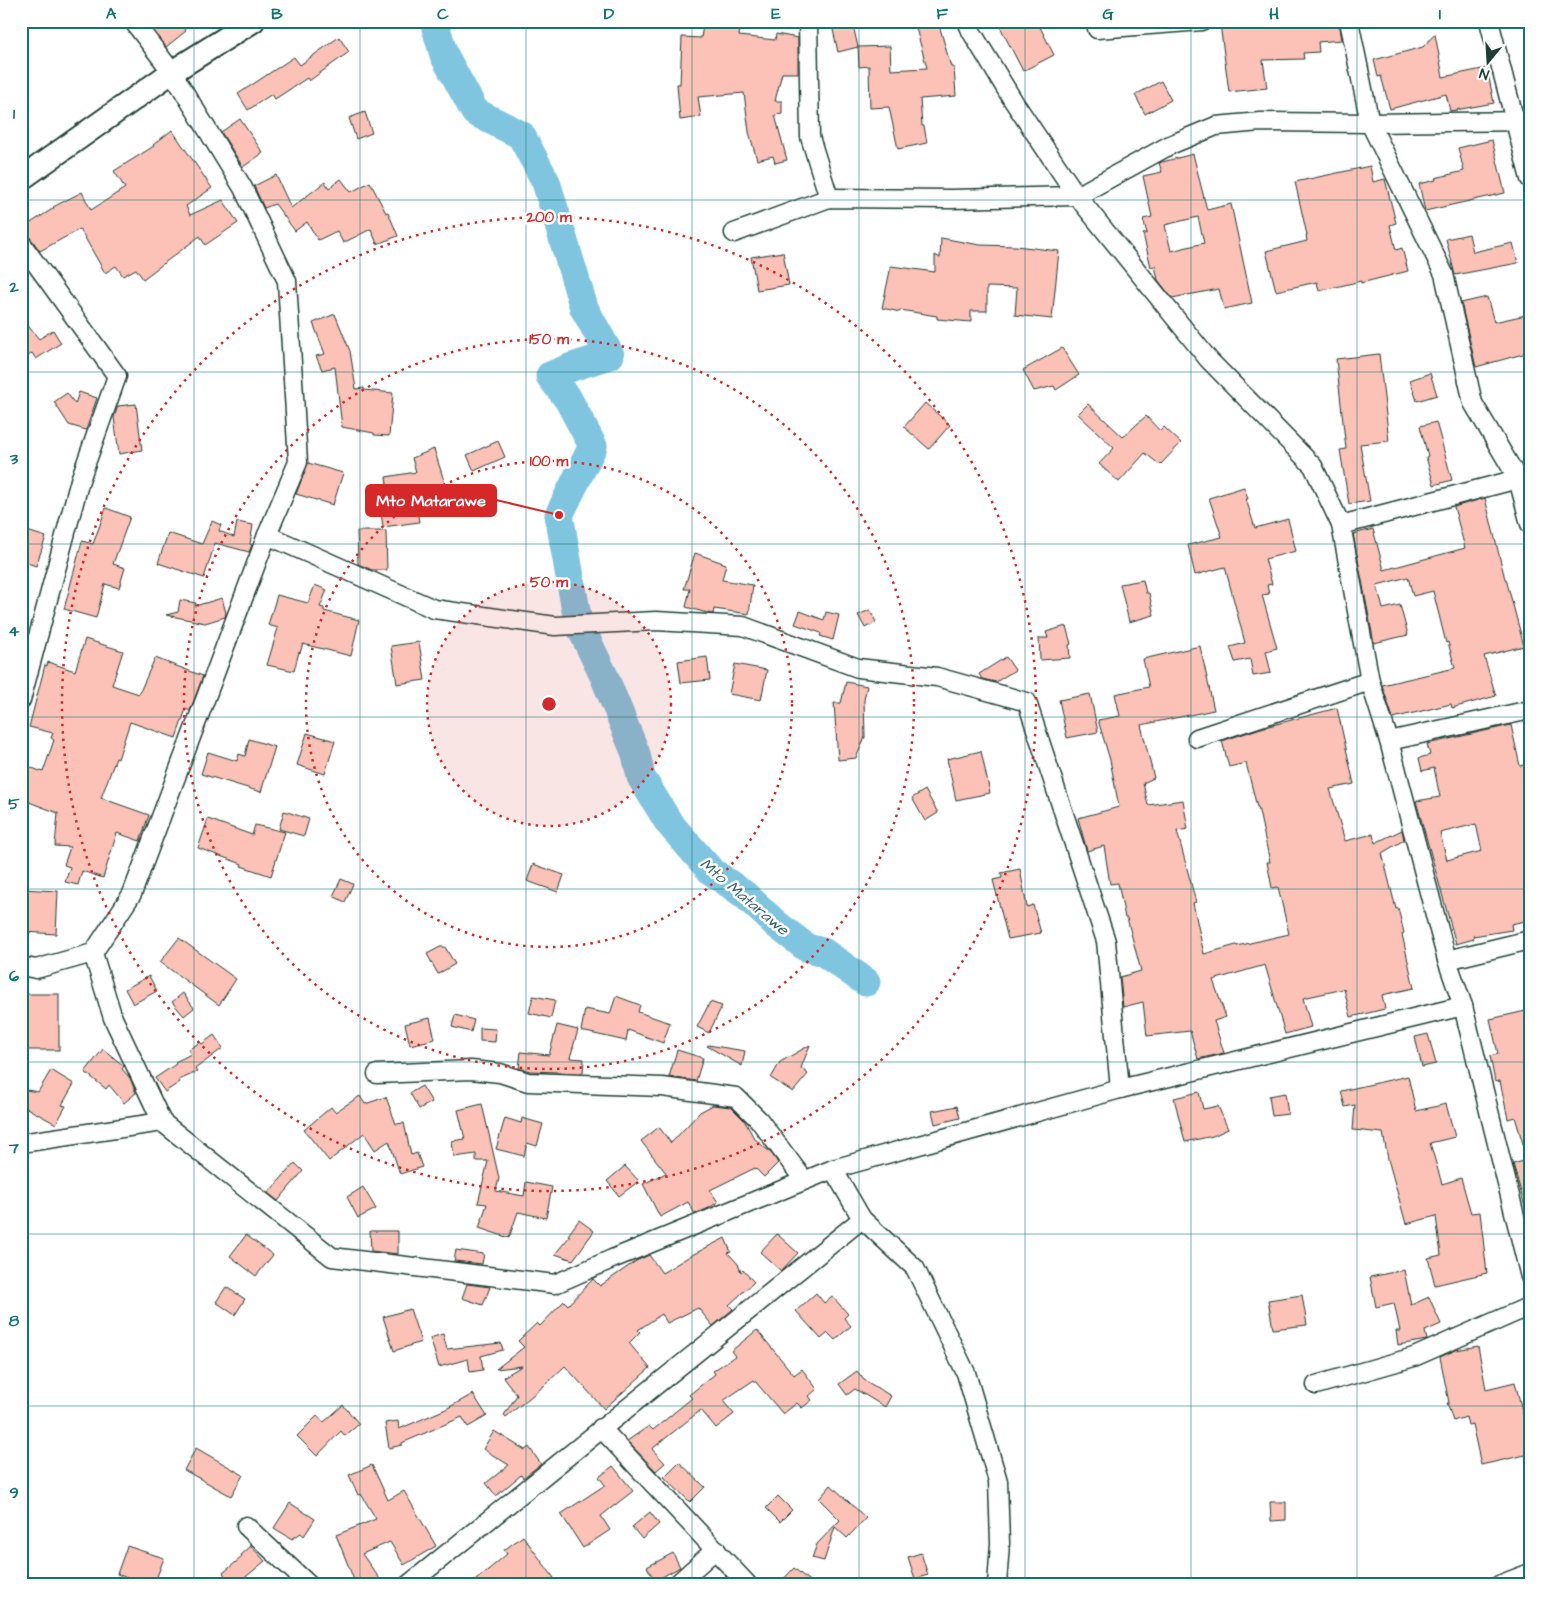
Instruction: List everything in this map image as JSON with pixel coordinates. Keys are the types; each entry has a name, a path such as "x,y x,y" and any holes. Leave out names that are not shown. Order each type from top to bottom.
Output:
{"main road":[{"path":"21,179 172,72 253,21"}],"street":[{"path":"21,966 36,969 93,953 132,894 268,535 298,462 288,281 243,188 172,72 133,21"},
{"path":"808,21 810,137 829,198"},
{"path":"967,21 971,31 1014,102 1077,196 1209,360 1313,466 1341,525 1370,681 1389,741 1447,960 1463,1006 1530,1277"},
{"path":"1096,21 1097,29 1202,21"},
{"path":"1349,21 1370,124 1444,274 1473,403 1524,476 1530,524"},
{"path":"1489,21 1523,122 1530,179"},
{"path":"734,233 829,198 951,199 1077,196 1170,145 1216,126 1260,122 1370,124 1523,122"},
{"path":"21,244 117,376 80,480 21,700"},
{"path":"1341,525 1524,476"},
{"path":"268,535 434,609 555,626 656,621 743,626 858,668 936,677 1027,702 1106,941 1120,1089"},
{"path":"1197,738 1370,681"},
{"path":"1389,741 1530,710"},
{"path":"1447,960 1530,940"},
{"path":"93,953 113,1018 162,1122 332,1257 555,1284 833,1169 1120,1089 1463,1006"},
{"path":"377,1074 471,1070 500,1073 528,1082 662,1087 736,1097 759,1120 804,1180"},
{"path":"21,1143 162,1122"},
{"path":"833,1169 862,1219 915,1268 966,1372 998,1481 1000,1543 997,1585"},
{"path":"408,1585 862,1219"},
{"path":"1316,1385 1414,1357 1530,1306"},
{"path":"602,1428 748,1585"},
{"path":"246,1526 309,1585"},
{"path":"676,1585 716,1549"},
{"path":"1499,1585 1530,1573"}],"building":[{"path":"147,21 177,21 186,31 166,47"},
{"path":"728,21 741,21 739,36 775,40 776,34 798,38 798,73 782,73 775,101 782,101 782,114 775,115 787,160 775,163 773,156 757,160 749,132 744,93 698,97 701,117 680,120 677,84 680,84 682,37 701,38 703,25 727,28"},
{"path":"831,21 852,21 858,47 838,52"},
{"path":"914,21 938,21 951,67 954,67 956,96 920,99 922,126 924,126 927,143 898,149 889,107 870,108 869,66 859,67 858,47 890,46 891,70 927,68"},
{"path":"997,21 1037,21 1054,55 1023,71"},
{"path":"1238,21 1339,21 1342,40 1318,42 1319,52 1303,53 1304,59 1263,60 1267,88 1229,92 1220,24"},
{"path":"1435,34 1443,77 1487,68 1494,103 1450,111 1446,94 1390,109 1381,76 1378,77 1374,60 1423,47"},
{"path":"339,37 349,52 309,81 307,78 275,99 272,94 248,110 238,94 294,57 300,65"},
{"path":"1161,81 1171,100 1145,114 1135,95"},
{"path":"365,112 372,133 356,139 349,118"},
{"path":"240,119 263,153 243,167 221,132"},
{"path":"172,130 212,188 186,206 190,215 223,200 238,223 205,245 200,236 143,279 136,269 123,276 116,266 105,273 80,229 40,251 29,236 21,233 21,229 53,207 82,192 91,210 125,188 114,171 154,146"},
{"path":"1492,140 1505,193 1425,211 1419,184 1464,171 1458,148"},
{"path":"1193,154 1207,210 1231,204 1252,303 1224,309 1219,289 1172,298 1158,280 1155,266 1151,267 1143,234 1147,233 1143,219 1152,217 1143,176 1162,172 1159,163","holes":["1198,217 1204,243 1171,251 1165,225"]},
{"path":"1370,166 1373,182 1385,179 1396,223 1390,225 1396,250 1402,248 1408,271 1319,291 1317,282 1276,291 1266,251 1307,241 1295,182"},
{"path":"276,175 291,208 325,182 329,188 341,179 351,192 370,182 386,213 388,212 398,236 377,244 371,229 343,243 337,231 318,240 307,222 295,231 275,204 264,208 254,186"},
{"path":"1469,234 1473,252 1513,243 1518,263 1455,275 1446,239"},
{"path":"941,238 980,245 1016,246 1059,251 1052,319 1015,315 1017,288 987,287 987,311 971,311 971,322 937,319 937,316 882,308 891,266 935,272 935,255 940,258"},
{"path":"783,252 789,285 757,290 751,257"},
{"path":"1487,297 1494,322 1530,314 1530,352 1476,367 1461,303"},
{"path":"335,314 350,351 356,389 364,388 364,390 393,393 389,436 374,435 374,433 342,427 335,367 322,370 316,356 325,354 313,323"},
{"path":"21,317 39,339 53,330 61,343 36,359 32,353 21,362"},
{"path":"1062,348 1079,375 1056,390 1054,386 1034,391 1023,370"},
{"path":"1379,354 1389,441 1360,444 1370,501 1349,504 1340,450 1346,449 1336,359"},
{"path":"1430,373 1437,395 1417,401 1410,380"},
{"path":"79,392 97,398 86,430 69,425 54,402 67,393 75,404"},
{"path":"925,403 950,425 929,449 904,427"},
{"path":"136,404 142,450 119,454 114,417 118,406"},
{"path":"1088,404 1123,437 1146,416 1160,431 1164,427 1181,443 1160,465 1145,453 1119,482 1099,464 1114,448 1078,414"},
{"path":"1436,422 1452,480 1434,485 1420,426"},
{"path":"498,441 505,457 474,471 467,455"},
{"path":"434,449 447,490 426,497 426,500 416,501 419,522 383,527 379,500 389,498 386,477 416,472 412,458"},
{"path":"308,463 343,473 333,505 296,494"},
{"path":"1244,487 1255,528 1288,519 1296,551 1265,559 1272,584 1267,585 1269,594 1262,595 1277,648 1266,651 1271,673 1253,676 1250,659 1235,662 1230,647 1245,643 1225,567 1195,575 1188,545 1222,537 1209,498"},
{"path":"1485,498 1524,646 1484,656 1496,696 1452,708 1451,704 1393,718 1382,685 1455,668 1448,642 1446,643 1433,591 1413,596 1408,577 1377,585 1383,609 1400,605 1408,635 1374,643 1353,534 1373,529 1384,570 1465,548 1454,507"},
{"path":"106,508 130,517 113,564 125,568 119,588 105,584 96,618 64,609 82,541 93,544"},
{"path":"212,521 221,525 219,531 234,537 237,522 253,525 250,544 252,545 249,552 215,543 204,578 158,563 168,533 202,544"},
{"path":"21,529 46,537 36,566 21,561"},
{"path":"357,531 386,531 387,570 372,570 358,564"},
{"path":"695,553 726,564 722,580 753,585 749,614 714,609 713,614 686,607 690,589 684,589"},
{"path":"1143,580 1146,593 1149,593 1154,615 1129,622 1120,584"},
{"path":"315,585 327,590 320,607 324,608 324,611 359,620 351,656 303,644 294,671 267,665 278,628 268,625 277,595 308,603"},
{"path":"222,598 226,613 225,617 205,623 166,615 178,612 180,600 196,603 195,606"},
{"path":"870,610 876,622 865,628 858,615"},
{"path":"800,611 824,620 826,612 839,615 833,640 820,636 821,633 795,624"},
{"path":"1066,626 1071,644 1069,645 1070,658 1040,660 1039,638 1048,638 1046,632"},
{"path":"85,639 123,651 112,685 139,694 155,658 203,676 190,711 186,709 176,738 130,722 118,759 116,758 101,798 149,815 140,841 117,833 103,878 82,871 78,885 65,882 70,867 64,865 70,847 55,846 58,813 21,799 21,764 43,772 54,740 51,738 53,733 29,727 45,665 47,666 48,662 75,671"},
{"path":"419,642 425,680 397,684 391,646"},
{"path":"1200,646 1214,710 1141,725 1154,778 1143,783 1148,805 1183,800 1188,829 1177,831 1196,902 1193,903 1204,954 1289,934 1278,887 1272,888 1267,862 1270,862 1246,763 1229,767 1222,741 1261,728 1337,708 1354,784 1330,789 1345,841 1373,834 1375,843 1402,830 1404,840 1382,853 1404,933 1402,934 1414,988 1382,995 1385,1009 1351,1017 1344,989 1303,998 1311,1027 1285,1034 1265,965 1213,980 1226,1017 1214,1021 1224,1053 1198,1059 1190,1031 1147,1036 1143,1002 1123,1007 1120,977 1141,971 1127,918 1125,918 1118,883 1110,884 1104,846 1087,851 1078,818 1119,807 1110,760 1098,720 1120,716 1115,694 1149,687 1143,659"},
{"path":"707,657 710,680 681,683 678,661"},
{"path":"1006,657 1015,670 996,682 982,679 979,674"},
{"path":"735,664 767,670 761,700 729,694"},
{"path":"846,682 867,686 864,700 865,737 856,758 838,760 834,703 841,703"},
{"path":"1090,694 1098,732 1067,738 1059,700"},
{"path":"1511,725 1520,766 1524,765 1530,788 1530,920 1511,924 1512,930 1473,936 1474,939 1456,944 1416,801 1440,797 1434,768 1422,771 1419,758 1430,755 1427,744","holes":["1476,824 1482,851 1447,860 1440,833"]},
{"path":"307,733 335,741 325,774 297,765"},
{"path":"249,739 275,747 261,792 201,774 208,752 237,761 239,754 245,756"},
{"path":"981,751 990,793 956,800 947,759"},
{"path":"925,790 938,813 925,821 912,798"},
{"path":"284,811 309,819 304,836 279,829"},
{"path":"208,819 252,835 255,825 285,832 271,876 198,848"},
{"path":"533,864 564,875 558,892 527,881"},
{"path":"1020,869 1027,907 1033,905 1041,933 1008,939 993,880 1002,878 1001,873"},
{"path":"341,879 353,884 345,902 333,896"},
{"path":"21,889 58,891 56,934 25,932 25,930 21,930"},
{"path":"179,938 236,979 219,1005 160,962"},
{"path":"440,947 445,947 455,964 438,974 427,954"},
{"path":"149,976 157,991 133,1004 125,989"},
{"path":"183,993 194,1008 184,1016 172,1002"},
{"path":"21,994 59,994 59,1050 21,1050"},
{"path":"533,996 555,1000 551,1018 529,1013"},
{"path":"616,996 640,1005 638,1012 670,1023 663,1043 628,1030 626,1041 581,1031 585,1009 610,1014"},
{"path":"710,1002 722,1006 709,1033 697,1027"},
{"path":"1530,1010 1530,1154 1526,1154 1515,1117 1508,1119 1500,1081 1495,1082 1490,1056 1498,1054 1490,1019"},
{"path":"455,1015 474,1020 471,1032 452,1027"},
{"path":"430,1018 435,1039 410,1045 405,1024"},
{"path":"557,1025 578,1030 570,1058 584,1059 583,1073 530,1071 519,1068 521,1052 549,1055"},
{"path":"480,1028 496,1029 495,1042 480,1041"},
{"path":"1428,1034 1436,1064 1422,1067 1415,1037"},
{"path":"214,1035 223,1048 195,1069 197,1072 179,1080 180,1082 165,1092 155,1078 176,1064 175,1062 191,1054 188,1050 200,1042 202,1044"},
{"path":"810,1045 801,1068 808,1074 793,1092 771,1078 780,1062"},
{"path":"707,1046 745,1051 742,1066"},
{"path":"103,1049 124,1066 122,1069 130,1078 136,1093 124,1103 109,1085 106,1089 85,1072"},
{"path":"677,1050 703,1058 696,1081 669,1077"},
{"path":"51,1070 74,1084 62,1105 66,1106 56,1124 21,1105 21,1089 38,1092"},
{"path":"1408,1076 1416,1111 1446,1104 1455,1137 1430,1143 1442,1184 1461,1178 1471,1213 1480,1212 1487,1273 1435,1285 1428,1258 1441,1255 1436,1216 1406,1224 1388,1159 1383,1133 1353,1130 1355,1105 1345,1107 1341,1091"},
{"path":"422,1086 432,1102 419,1109 410,1093"},
{"path":"1199,1092 1203,1109 1218,1106 1228,1129 1213,1136 1185,1142 1174,1098"},
{"path":"1285,1093 1288,1114 1272,1116 1269,1096"},
{"path":"360,1096 365,1104 386,1097 396,1124 404,1123 411,1155 417,1153 422,1167 400,1174 389,1141 375,1150 364,1133 329,1161 304,1130 331,1107 335,1112"},
{"path":"482,1104 499,1178 496,1191 524,1196 526,1182 552,1187 546,1218 518,1212 509,1238 479,1228 487,1204 478,1203 488,1161 476,1161 476,1154 454,1157 452,1141 465,1139 458,1110"},
{"path":"713,1105 731,1107 744,1120 754,1138 772,1154 778,1163 764,1177 755,1168 710,1190 718,1202 709,1208 695,1214 688,1202 660,1217 643,1184 666,1173 641,1141 659,1127 671,1143 700,1112"},
{"path":"957,1106 960,1118 935,1124 932,1111"},
{"path":"505,1118 521,1123 522,1118 543,1124 537,1146 527,1143 524,1156 496,1149"},
{"path":"1530,1159 1530,1209 1526,1210 1513,1164"},
{"path":"295,1163 303,1171 278,1201 268,1193"},
{"path":"625,1166 639,1181 619,1196 607,1181"},
{"path":"363,1187 376,1209 358,1218 347,1197"},
{"path":"579,1220 594,1231 573,1260 555,1254 570,1236 568,1235"},
{"path":"370,1231 398,1231 398,1254 371,1251"},
{"path":"777,1234 798,1253 781,1271 760,1252"},
{"path":"246,1235 273,1255 256,1276 230,1256"},
{"path":"725,1238 731,1252 728,1253 738,1264 741,1272 743,1270 754,1282 729,1305 733,1309 713,1326 698,1308 667,1323 662,1314 638,1330 640,1332 629,1343 650,1368 604,1409 565,1366 506,1417 504,1415 517,1395 503,1377 522,1366 496,1369 524,1347 518,1341 537,1323 540,1326 564,1301 568,1305 593,1279 600,1286 636,1261 649,1255 662,1273"},
{"path":"456,1250 484,1254 482,1264 454,1261"},
{"path":"1404,1270 1411,1305 1429,1297 1441,1324 1425,1331 1427,1340 1398,1345 1396,1331 1400,1331 1394,1303 1376,1307 1370,1277"},
{"path":"467,1284 490,1287 483,1305 462,1298"},
{"path":"226,1287 245,1299 235,1315 216,1302"},
{"path":"816,1293 824,1303 832,1296 848,1314 844,1318 851,1326 835,1340 828,1333 821,1339 796,1311"},
{"path":"1302,1295 1307,1325 1273,1329 1268,1300"},
{"path":"410,1309 421,1342 394,1351 383,1317"},
{"path":"757,1330 794,1375 802,1369 817,1389 809,1396 812,1400 802,1408 797,1403 783,1414 754,1380 723,1401 734,1414 716,1428 701,1410 652,1449 665,1463 656,1471 627,1441 649,1426 653,1430 692,1398 689,1395 715,1374 713,1371 735,1356 731,1351"},
{"path":"443,1334 447,1349 501,1343 503,1350 481,1356 483,1370 470,1372 468,1359 439,1367 430,1338"},
{"path":"1478,1346 1486,1389 1515,1382 1524,1418 1530,1417 1530,1454 1481,1465 1472,1424 1468,1425 1466,1417 1453,1421 1447,1403 1449,1403 1440,1357 1456,1350"},
{"path":"857,1371 864,1380 891,1396 885,1407 855,1389 847,1395 839,1384"},
{"path":"473,1394 487,1416 468,1427 462,1417 402,1443 402,1445 389,1448 385,1423 398,1421 399,1429 446,1409"},
{"path":"343,1405 359,1424 345,1436 341,1431 317,1456 297,1436 317,1416 324,1422"},
{"path":"494,1431 525,1450 529,1447 541,1464 523,1478 521,1475 496,1496 486,1483 509,1465 483,1449"},
{"path":"196,1448 243,1475 231,1496 184,1470"},
{"path":"679,1462 705,1487 690,1502 664,1477"},
{"path":"372,1465 388,1500 404,1491 436,1546 404,1565 390,1542 362,1554 384,1585 356,1585 336,1535 376,1519 361,1494 358,1495 349,1475"},
{"path":"613,1466 633,1491 601,1516 610,1530 583,1548 561,1514 605,1485 599,1477"},
{"path":"831,1485 866,1518 847,1538 835,1527 824,1561 812,1558 817,1544 840,1520 819,1499"},
{"path":"778,1496 792,1510 780,1522 766,1508"},
{"path":"1270,1502 1286,1502 1286,1520 1271,1521"},
{"path":"290,1503 315,1519 304,1536 301,1533 292,1539 274,1528"},
{"path":"650,1512 659,1524 642,1539 632,1527"},
{"path":"523,1536 554,1578 543,1585 470,1585 507,1554 504,1550"},
{"path":"127,1546 164,1558 154,1585 146,1585 117,1574"},
{"path":"251,1546 265,1561 236,1585 233,1585 223,1573 242,1557 241,1555"},
{"path":"673,1553 680,1567 655,1581 647,1567"},
{"path":"921,1553 928,1575 915,1579 908,1557"},
{"path":"794,1568 814,1585 778,1585"}],"waterway":[{"name":"Mto Matarawe","path":"434,21 444,55 475,112 521,135 546,182 584,308 610,355 550,376 568,399 593,446 559,515 578,622 604,676 636,754 641,777 669,823 711,871 745,895 776,924 807,948 823,952 866,982"}],"place":[{"name":"Mto Matarawe","path":"559,515"}]}
